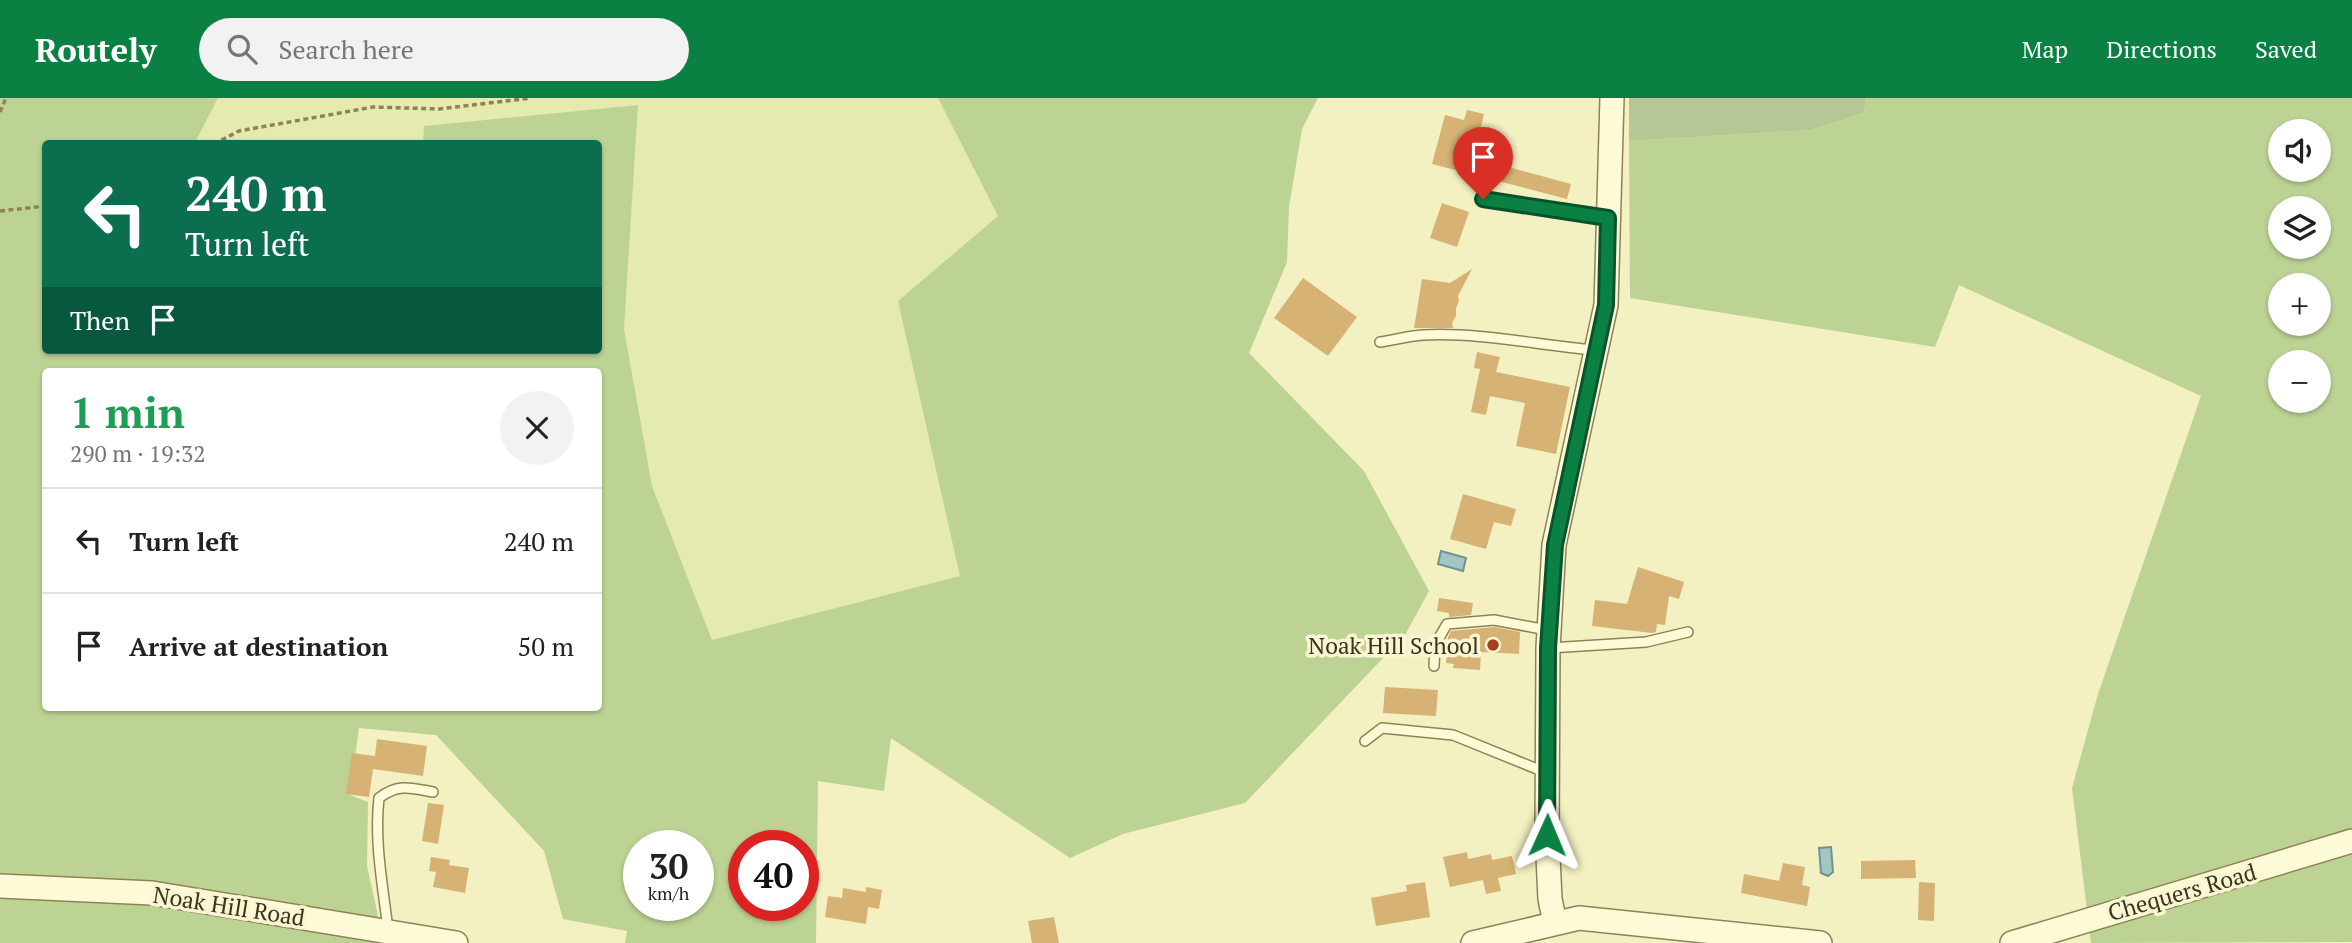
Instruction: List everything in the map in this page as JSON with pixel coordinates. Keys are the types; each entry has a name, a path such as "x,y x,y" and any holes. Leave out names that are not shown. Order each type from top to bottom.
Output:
{"street":[{"path":"1555,923 1549,874 1548,639 1555,545 1606,305 1612,98"},
{"name":"Chequers Road","path":"2012,943 2352,841"},
{"name":"Noak Hill Road","path":"0,886 152,893 456,943"},
{"path":"1473,943 1579,918 1820,943"}],"lane":[{"path":"1483,199 1608,218"},
{"path":"1380,342 1422,335 1462,335 1596,351"},
{"path":"1434,666 1435,645 1447,624 1494,620 1548,639 1646,642 1688,632"},
{"path":"1365,741 1382,728 1453,735 1548,774"},
{"path":"388,931 377,817 379,798 390,789 404,787 433,792"}],"path":[{"path":"0,112 6,98"},
{"path":"222,140 239,131 373,107 439,109 531,98"},
{"path":"0,211 42,206"}],"green space":[{"path":"0,98 218,98 197,140 42,140 42,354 602,354 602,140 423,140 424,126 638,105 624,329 652,486 712,640 960,576 898,301 998,216 938,98 1318,98 1302,129 1289,207 1287,262 1249,353 1364,471 1429,591 1405,635 1245,803 1123,834 1070,858 891,738 884,791 818,781 817,830 728,830 728,921 816,921 816,943 625,943 627,931 563,919 544,851 436,735 359,728 350,795 368,802 367,866 384,943 0,943"},
{"path":"218,98 938,98 998,216 899,301 961,576 712,640 652,486 624,329 638,105 424,126 423,140 197,140"},
{"path":"1629,98 1866,98 1864,113 1811,130 1629,141"},
{"path":"1866,98 2352,98 2352,942 2091,943 2072,788 2098,694 2201,396 1959,285 1935,347 1630,298 1629,141 1811,130 1864,113"}],"water":[{"path":"1441,551 1466,558 1463,571 1438,564"},
{"path":"1831,847 1833,872 1828,876 1821,873 1819,848"}],"building":[{"path":"1467,110 1484,114 1478,139 1484,141 1479,159 1571,184 1567,199 1432,164 1445,115 1464,120"},
{"path":"1442,203 1469,212 1457,247 1430,238"},
{"path":"1472,269 1458,296 1453,328 1414,328 1422,279 1450,283"},
{"path":"1303,278 1357,317 1328,356 1274,318"},
{"path":"1477,352 1500,357 1496,372 1570,387 1556,454 1516,446 1525,403 1490,396 1486,415 1471,412 1480,369 1474,368"},
{"path":"1463,494 1516,509 1511,526 1494,522 1486,549 1450,539"},
{"path":"1638,567 1684,582 1679,599 1669,596 1665,625 1657,624 1656,632 1652,633 1592,626 1595,600 1627,604"},
{"path":"1439,598 1473,603 1471,615 1449,617 1449,613 1437,611"},
{"path":"1494,627 1520,632 1519,654 1481,652 1480,670 1453,668 1454,664 1446,663 1451,631"},
{"path":"1385,687 1438,690 1436,716 1383,713"},
{"path":"377,739 427,746 423,776 373,769 369,797 346,794 352,753 375,756"},
{"path":"428,803 444,805 438,844 422,841"},
{"path":"1467,852 1468,859 1491,854 1492,860 1512,856 1516,874 1498,878 1501,891 1486,894 1483,880 1450,887 1443,857"},
{"path":"431,857 450,860 449,865 469,868 465,893 433,887 436,872 429,871"},
{"path":"1915,860 1916,878 1861,879 1861,861"},
{"path":"1783,863 1805,867 1802,885 1810,887 1807,906 1741,893 1744,874 1779,881"},
{"path":"1425,882 1430,917 1376,926 1371,898 1407,891 1406,885"},
{"path":"1919,882 1935,883 1934,921 1918,920"},
{"path":"866,887 882,890 879,909 868,907 866,924 825,917 828,896 842,898 843,888 866,892"},
{"path":"1054,917 1059,943 1032,943 1028,921"}],"place":[{"name":"Noak Hill School","path":"1493,645"}],"route":[{"path":"1483,199 1608,218 1606,305 1555,545 1548,648 1547,835"}]}
